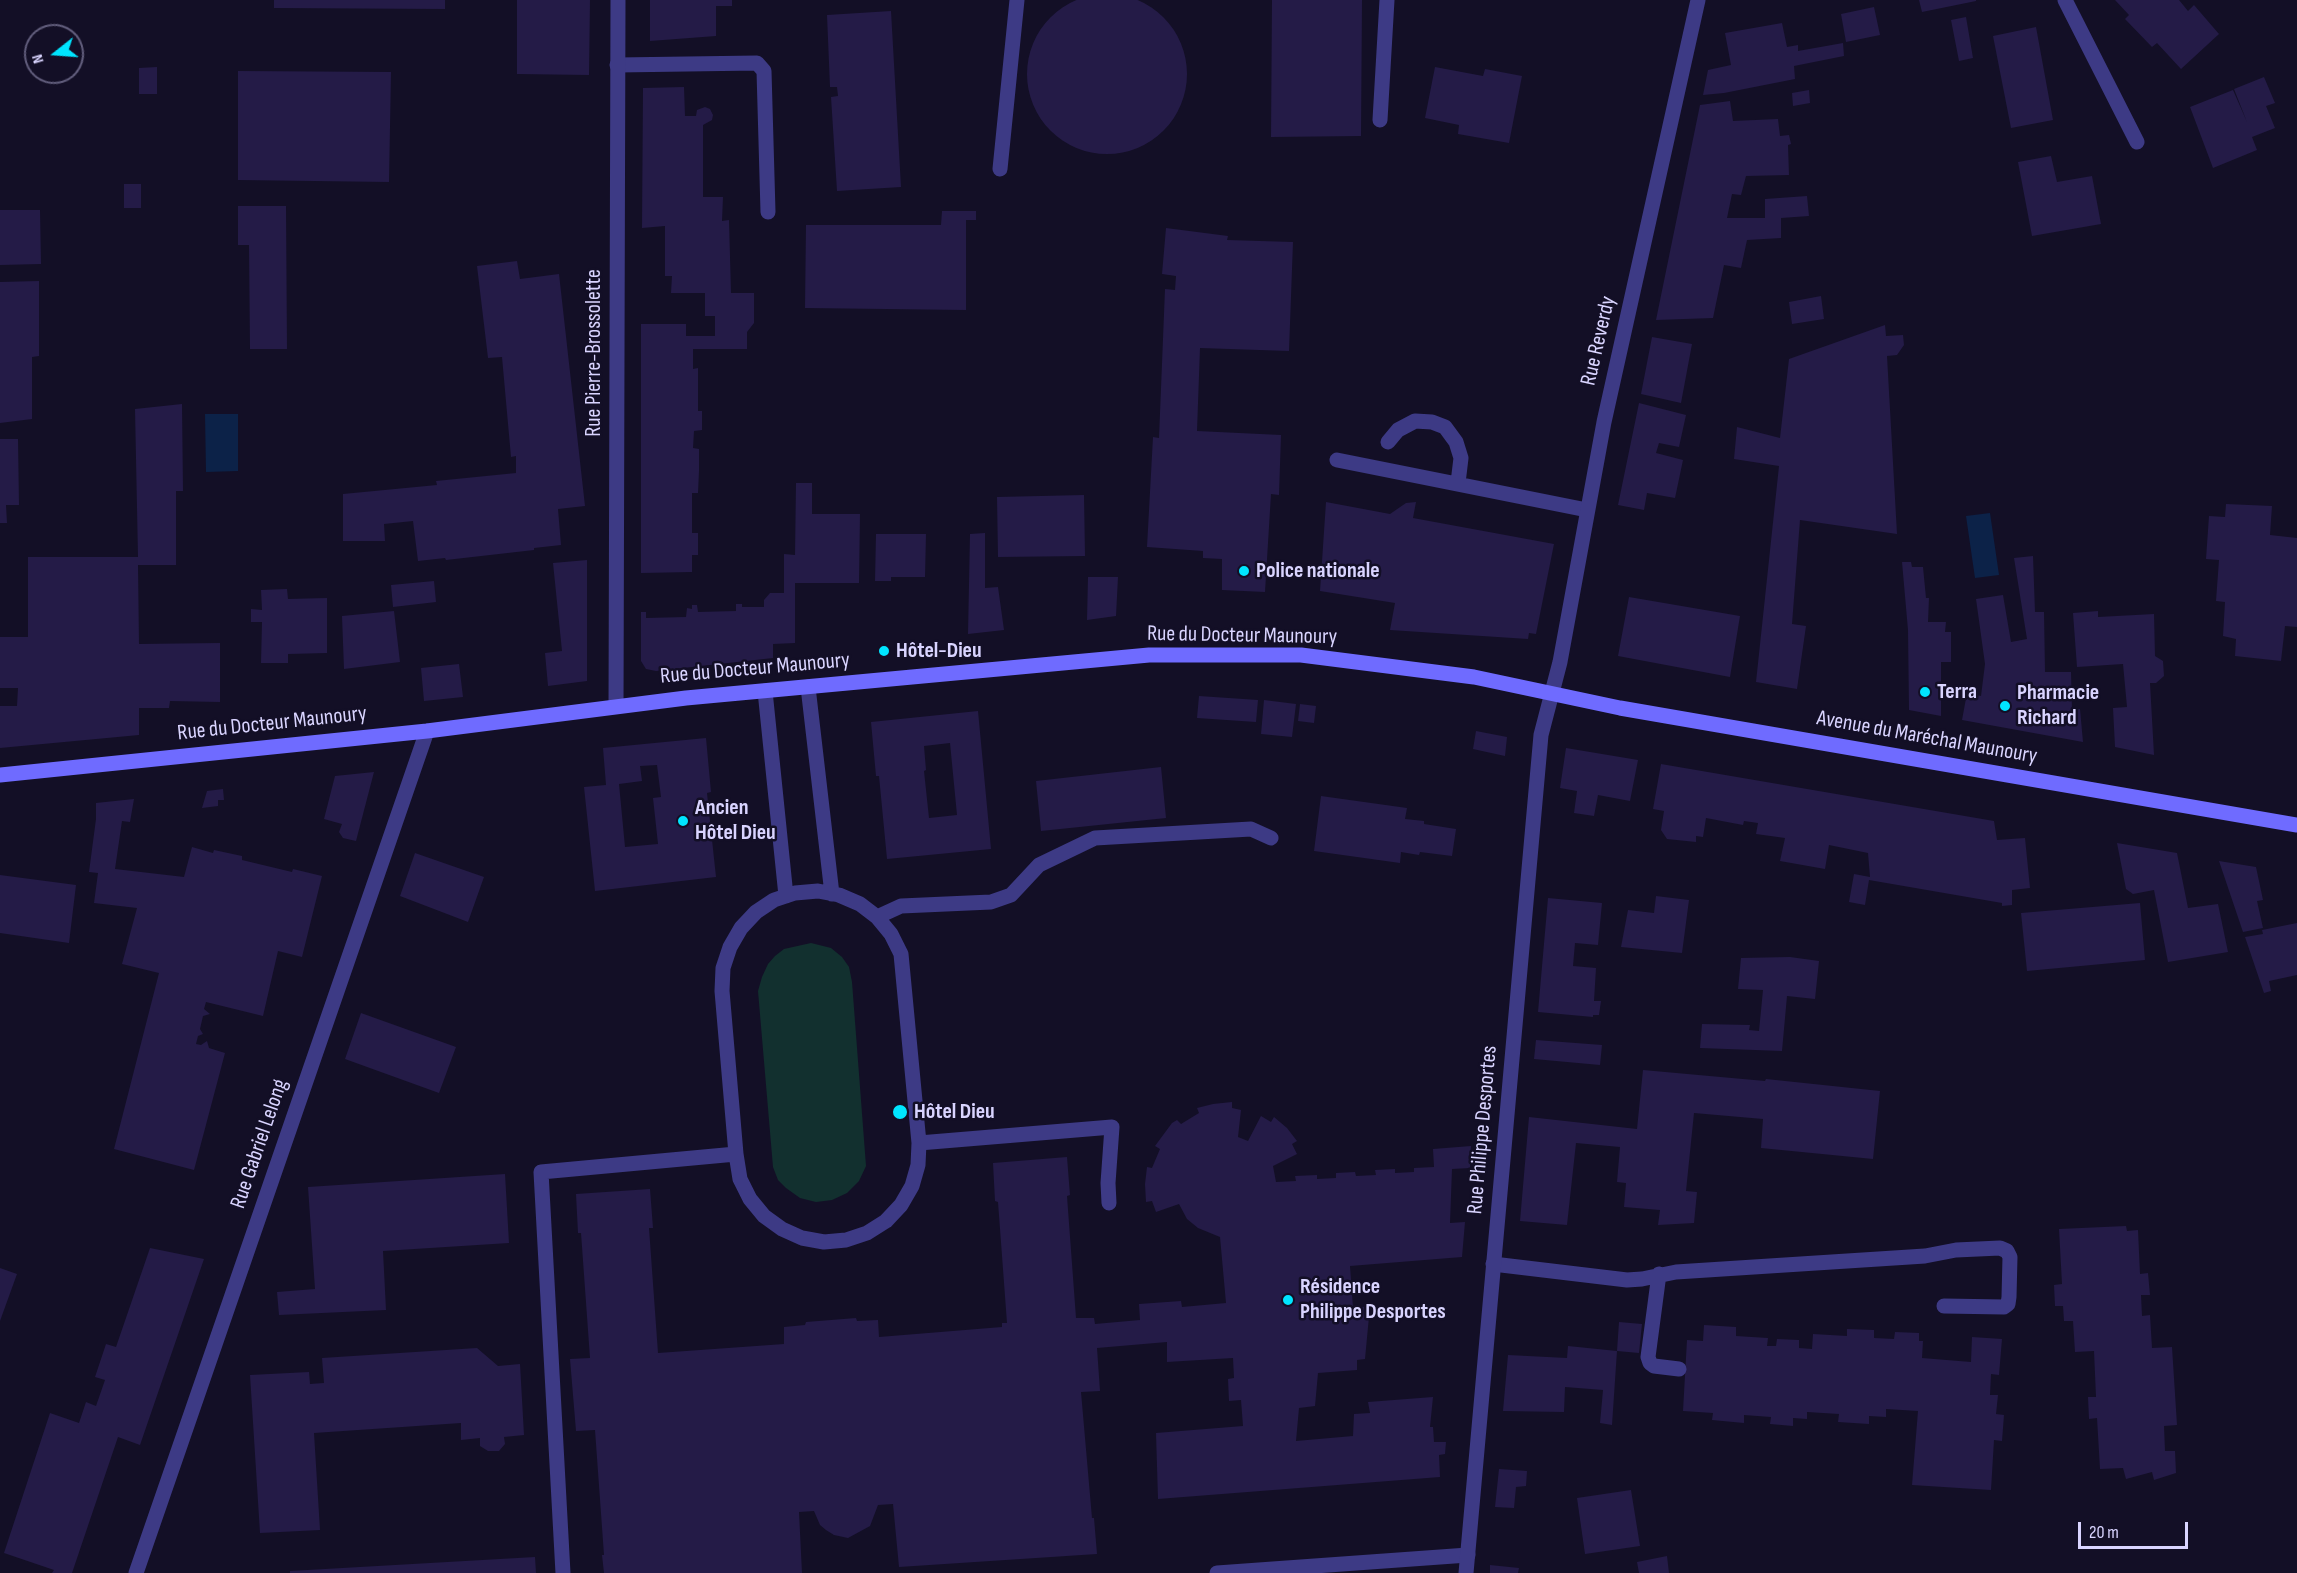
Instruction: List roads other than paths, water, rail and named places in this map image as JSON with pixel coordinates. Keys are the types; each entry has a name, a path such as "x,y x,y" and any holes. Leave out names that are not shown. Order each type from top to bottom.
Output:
{"main road":[{"name":"Rue du Docteur Maunoury","path":"0,775 427,731 616,706 1149,655 1301,655 1474,677 1550,693"},
{"name":"Avenue du Maréchal Maunoury","path":"1550,693 1620,708 2297,825"}],"street":[{"name":"Rue Pierre-Brossolette","path":"616,706 618,0"},
{"path":"1000,169 1017,0"},
{"path":"1380,120 1387,0"},
{"path":"2065,0 2137,142"},
{"name":"Rue Reverdy","path":"1550,693 1560,662 1587,510 1701,1"},
{"path":"617,65 757,63 764,71 768,212"},
{"path":"1388,442 1398,430 1415,422 1432,422 1445,427 1456,442 1461,458 1458,483"},
{"path":"1337,460 1587,510"},
{"path":"808,687 832,894"},
{"path":"765,691 786,896"},
{"name":"Rue Philippe Desportes","path":"1466,1573 1541,735 1550,693"},
{"name":"Rue Gabriel Lelong","path":"141,1570 427,731"},
{"path":"877,917 901,906 992,902 1011,895 1039,865 1095,838 1251,829 1271,838"},
{"path":"818,891 832,894 860,904 877,917 891,934 901,954 919,1143 918,1165 912,1186 901,1205 886,1221 867,1233 846,1240 824,1242 802,1238 782,1230 764,1216 750,1199 740,1179 722,991 723,968 729,947 741,928 756,912 774,900 786,896 818,891"},
{"path":"919,1143 1113,1127 1108,1183 1109,1203"},
{"path":"563,1573 541,1172 736,1154"},
{"path":"1493,1264 1627,1280 1676,1272 1925,1256 1956,1250 2000,1248 2007,1251 2010,1257 2008,1304 2004,1307 1944,1306"},
{"path":"1659,1274 1648,1358 1654,1366 1679,1369"},
{"path":"1217,1573 1468,1556"}],"water":[{"path":"205,414 238,414 238,471 206,472"},
{"path":"1990,513 1999,575 1975,578 1966,516"}],"place":[{"name":"Police nationale","path":"1244,571"},
{"name":"Hôtel-Dieu","path":"884,651"},
{"name":"Terra","path":"1925,692"},
{"name":"Pharmacie Richard","path":"2005,706"},
{"name":"Ancien Hôtel Dieu","path":"683,821"},
{"name":"Hôtel Dieu","path":"900,1112"},
{"name":"Résidence Philippe Desportes","path":"1288,1300"}]}
